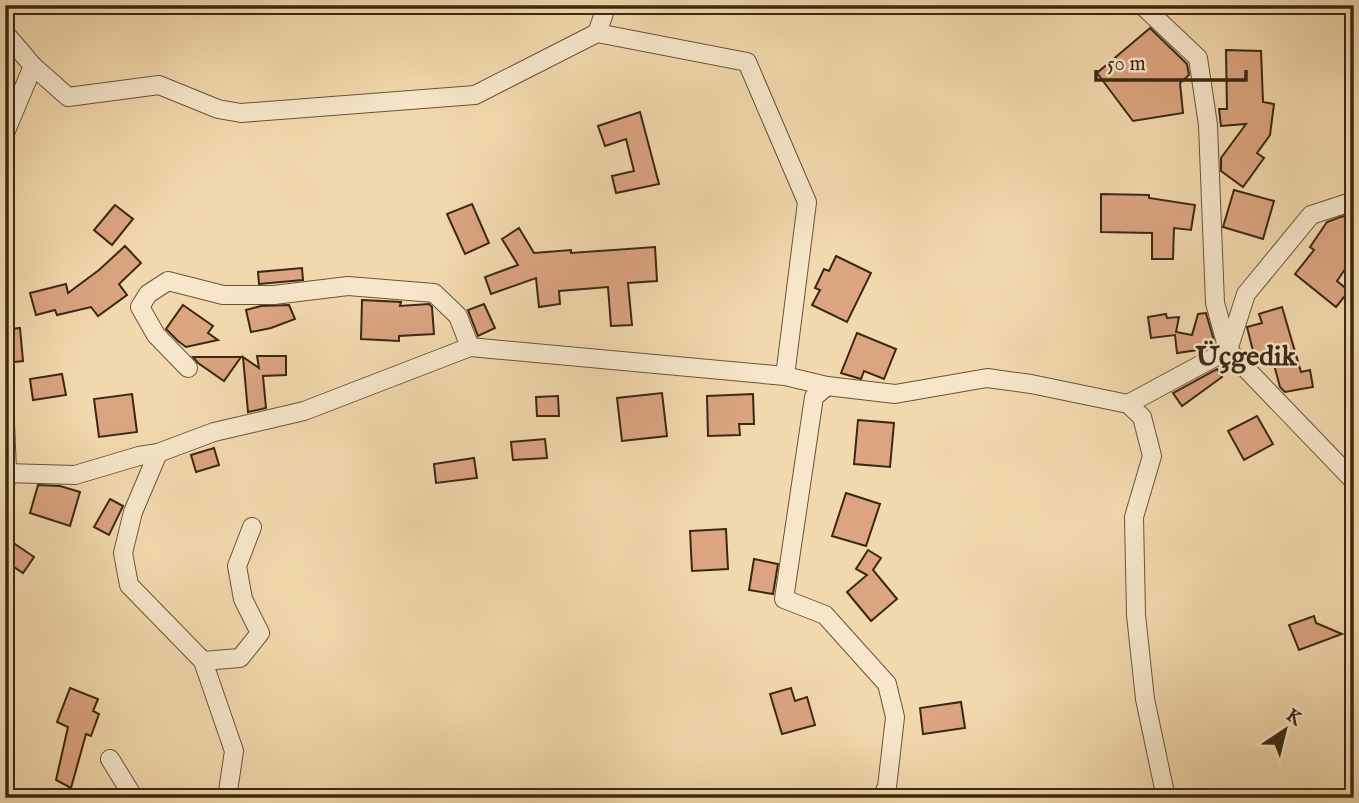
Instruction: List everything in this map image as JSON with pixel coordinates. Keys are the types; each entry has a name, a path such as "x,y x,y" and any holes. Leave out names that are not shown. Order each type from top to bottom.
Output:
{"street":[{"path":"597,33 607,5"},
{"path":"1142,5 1198,58 1208,125 1215,303 1228,350 1354,481"},
{"path":"5,33 33,66 68,97 159,85 218,109 240,113 475,95 597,33 747,62 807,202 785,376"},
{"path":"5,133 33,66"},
{"path":"1128,404 1228,350 1246,294 1311,215 1354,201"},
{"path":"188,368 156,335 140,307 148,294 167,281 222,295 274,295 348,286 434,293 458,316 470,347"},
{"path":"5,422 6,477 75,475 158,453 214,432 304,411 470,347 785,376 827,386 895,394 987,378 1128,404 1142,417 1152,456 1134,517 1136,615 1145,699 1166,798"},
{"path":"827,386 814,397 784,599 825,615 887,684 895,717 887,787 881,798"},
{"path":"158,453 133,512 122,554 129,584 203,661 234,751 227,798"},
{"path":"203,661 240,658 260,633 243,599 237,566 252,527"},
{"path":"110,759 134,798"}],"building":[{"path":"1150,28 1187,64 1189,75 1180,83 1183,113 1133,121 1097,73"},
{"path":"1226,50 1261,51 1263,102 1274,104 1270,135 1257,153 1264,158 1243,187 1221,171 1221,158 1246,124 1221,126 1219,109 1227,109"},
{"path":"640,112 659,184 616,193 612,176 634,171 626,139 605,146 598,126"},
{"path":"1234,190 1274,201 1263,239 1223,227"},
{"path":"1101,194 1149,195 1149,198 1195,205 1191,230 1174,228 1173,259 1152,259 1152,233 1101,232"},
{"path":"472,204 489,243 465,254 447,214"},
{"path":"115,205 133,219 112,245 94,230"},
{"path":"1343,216 1354,223 1354,256 1337,281 1349,291 1336,307 1295,274 1314,250 1310,247 1327,222"},
{"path":"519,228 534,253 655,247 657,281 628,283 632,325 611,326 608,287 559,291 560,304 539,307 536,278 491,294 485,277 518,265 502,239"},
{"path":"125,246 141,263 119,284 127,295 98,316 91,307 57,315 55,310 36,315 30,293 66,284 68,293"},
{"path":"836,256 871,273 847,322 812,305 820,290 815,288 824,269 829,271"},
{"path":"302,268 303,280 259,284 258,272"},
{"path":"362,300 401,302 400,306 429,304 432,307 434,334 399,336 399,341 361,339"},
{"path":"484,304 495,328 478,336 468,310"},
{"path":"183,305 213,326 208,333 218,340 186,347 166,329"},
{"path":"289,305 295,319 251,332 246,310 261,306"},
{"path":"1282,307 1301,372 1310,370 1313,387 1285,392 1280,387 1270,350 1254,355 1247,327 1262,323 1259,314"},
{"path":"1206,313 1215,344 1205,349 1177,353 1175,335 1151,338 1148,317 1166,314 1167,318 1179,317 1176,332 1192,335 1198,314"},
{"path":"20,328 23,361 5,363 5,330"},
{"path":"857,333 896,349 884,379 864,371 861,379 841,373"},
{"path":"257,356 286,356 286,375 263,376 266,408 248,412 243,357 259,368"},
{"path":"193,357 241,357 224,381"},
{"path":"1217,369 1222,377 1182,406 1173,393"},
{"path":"62,374 66,395 33,400 30,379"},
{"path":"662,393 667,436 622,441 617,398"},
{"path":"132,394 137,432 99,437 94,399"},
{"path":"753,394 754,424 739,424 740,435 708,436 707,396"},
{"path":"558,396 559,416 537,416 536,397"},
{"path":"1257,416 1273,444 1244,460 1228,431"},
{"path":"858,420 894,423 890,467 854,464"},
{"path":"545,439 547,458 513,460 511,442"},
{"path":"214,448 219,465 196,472 191,455"},
{"path":"474,458 477,478 436,483 434,464"},
{"path":"38,485 60,486 80,492 70,526 30,513"},
{"path":"846,493 880,504 866,546 832,536"},
{"path":"110,499 123,506 109,535 94,527"},
{"path":"726,529 728,569 692,571 690,531"},
{"path":"15,544 34,557 23,573 5,561"},
{"path":"868,550 881,558 873,570 897,599 871,621 847,592 867,575 856,569"},
{"path":"754,559 778,564 773,594 749,590"},
{"path":"1314,616 1316,623 1342,634 1299,650 1289,625"},
{"path":"70,688 98,699 93,711 99,714 91,736 86,734 71,788 56,780 68,727 57,722"},
{"path":"791,688 795,701 807,697 815,725 782,734 770,694"},
{"path":"961,702 965,728 923,734 920,708"}],"district":[{"name":"Üçgedik","path":"1246,355"}]}
